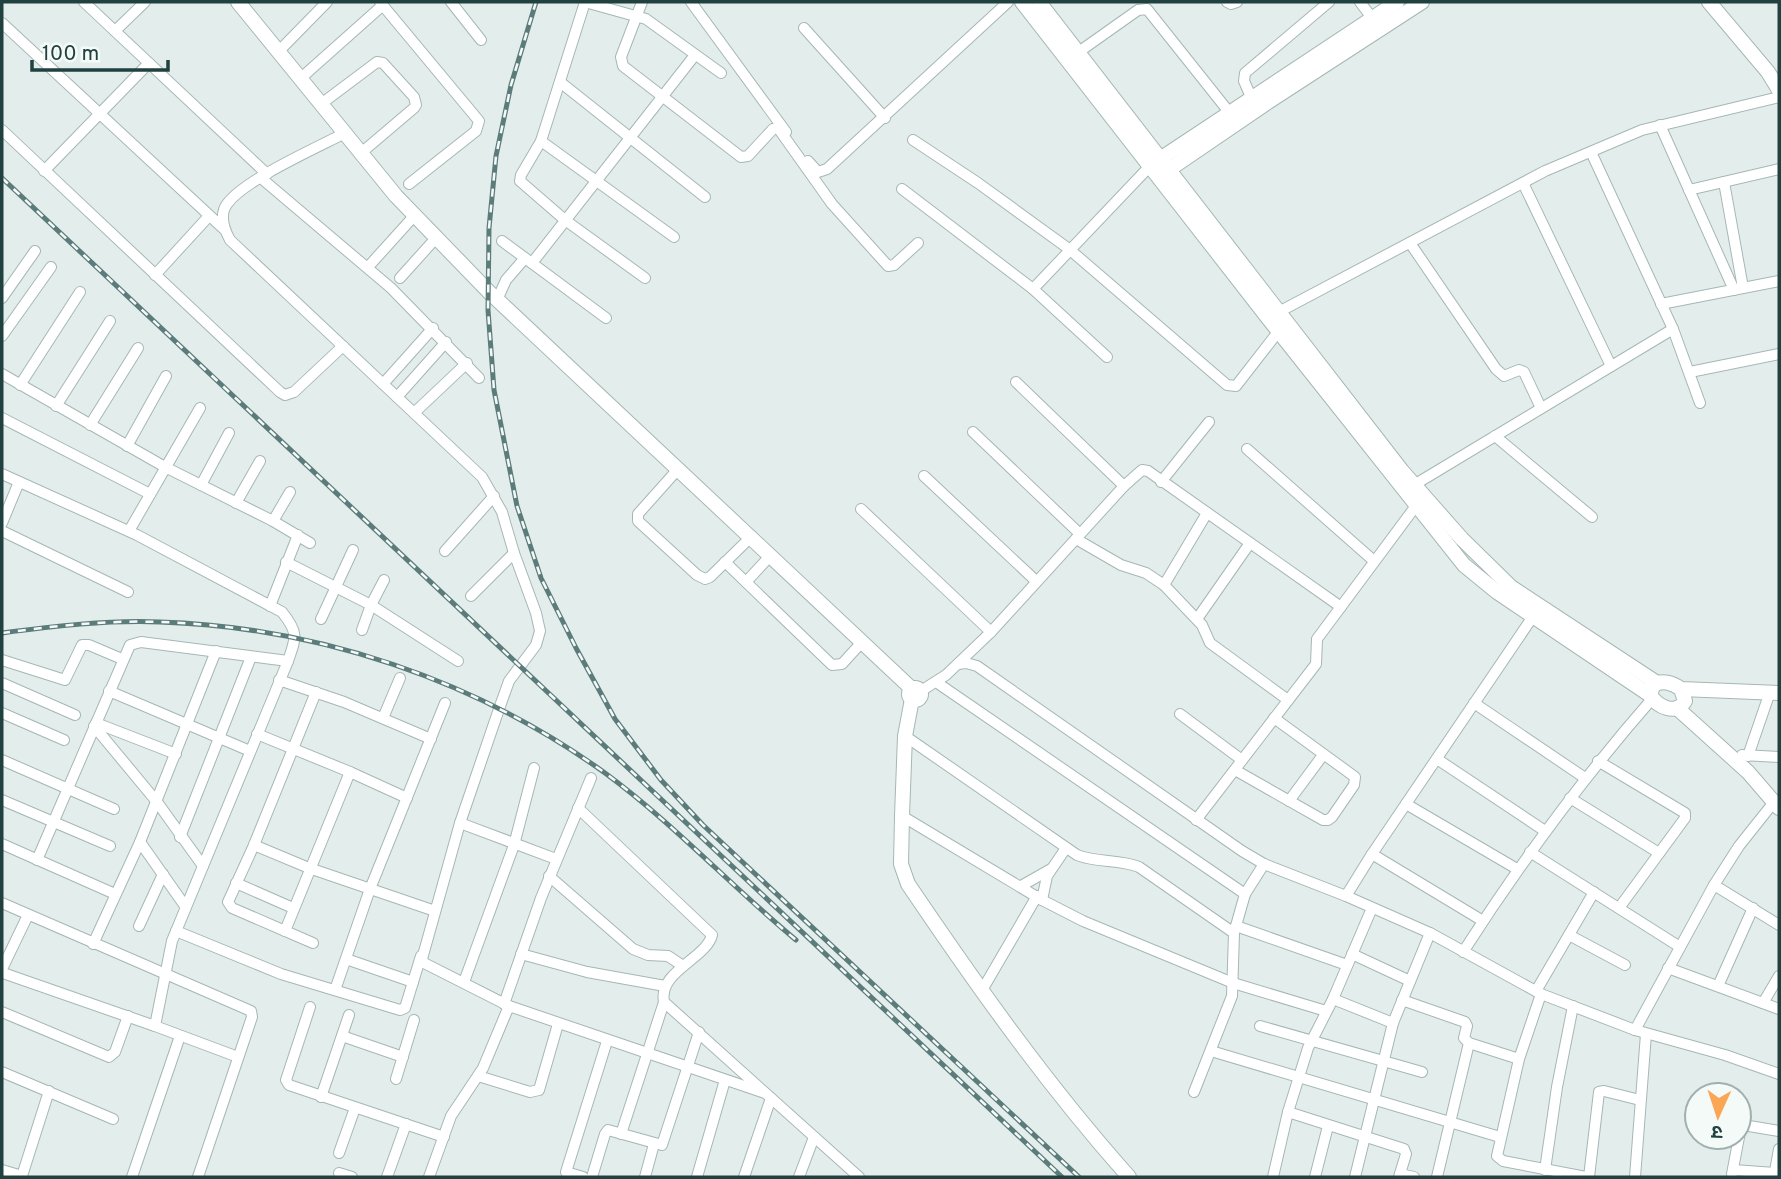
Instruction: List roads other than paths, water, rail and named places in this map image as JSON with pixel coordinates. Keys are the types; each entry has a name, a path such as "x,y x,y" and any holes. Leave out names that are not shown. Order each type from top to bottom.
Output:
{"street":[{"path":"84,2 264,176 433,328 480,378"},
{"path":"115,31 145,2"},
{"path":"238,2 361,153 436,238 497,300 752,536 915,693"},
{"path":"279,51 327,2"},
{"path":"450,2 481,40"},
{"path":"645,278 565,220 520,181 541,141 585,2 652,23 722,73"},
{"path":"642,2 621,63 743,158 778,128 832,204 888,266 894,265 918,243"},
{"path":"691,2 818,172 827,169 885,118 1001,4"},
{"path":"1022,2 1073,56"},
{"path":"1039,2 1073,56 1414,494 1464,565 1497,592 1536,612 1653,692 1664,706 1677,708 1748,772 1777,805 1739,846 1714,884 1668,968 1640,1032 1640,1100 1635,1177"},
{"path":"1227,2 1237,2"},
{"path":"1251,97 1244,81 1245,73 1329,2"},
{"path":"1360,2 1375,10"},
{"path":"1033,289 1069,249 1159,168 1229,112 1251,97 1293,78 1375,10 1397,2"},
{"path":"1159,168 1293,78 1422,2"},
{"path":"1709,2 1768,72 1779,90"},
{"path":"301,78 381,4 479,121 477,131 409,184"},
{"path":"1073,56 1138,10 1147,9 1229,112"},
{"path":"2,23 98,115 224,229 230,240 342,346 474,467 494,496 508,527 514,553 539,623 536,645 509,681 460,823 413,982 402,1010 281,974 176,931"},
{"path":"804,28 885,118"},
{"path":"497,300 506,280 528,261 565,220 695,55"},
{"path":"321,104 377,62 383,63 414,97 414,108 361,153"},
{"path":"44,171 149,63"},
{"path":"560,82 705,197"},
{"path":"1273,315 1523,183 1642,130 1779,97"},
{"path":"1660,125 1739,289"},
{"path":"2,131 285,395 294,392 342,346"},
{"path":"224,229 223,213 226,205 264,176 345,133"},
{"path":"913,140 1069,249 1231,387 1240,382 1278,331"},
{"path":"541,141 674,237"},
{"path":"1591,152 1673,329 1700,402"},
{"path":"1689,190 1779,169"},
{"path":"1724,182 1739,289"},
{"path":"1523,183 1612,366"},
{"path":"902,189 1033,289 1107,357"},
{"path":"368,267 415,215"},
{"path":"155,275 209,216"},
{"path":"400,278 436,238"},
{"path":"502,241 606,318"},
{"path":"1410,243 1499,373 1504,376 1519,370 1524,372 1541,408"},
{"path":"3,294 35,251"},
{"path":"2,336 51,267"},
{"path":"1661,304 1779,281"},
{"path":"20,385 80,292"},
{"path":"1273,315 1278,331 1414,494"},
{"path":"56,406 110,321"},
{"path":"383,384 433,328"},
{"path":"1196,820 1316,664 1317,639 1374,561 1414,494 1495,436 1673,329"},
{"path":"397,397 446,342"},
{"path":"90,425 138,348"},
{"path":"1690,372 1779,354"},
{"path":"414,413 467,363"},
{"path":"2,374 165,467 273,521 310,543"},
{"path":"127,446 166,376"},
{"path":"1016,382 1124,486"},
{"path":"128,531 200,408"},
{"path":"2,418 150,494"},
{"path":"1161,482 1209,422"},
{"path":"973,432 1078,537 1121,565 1146,573 1164,585 1207,631 1210,643 1288,700"},
{"path":"201,485 229,433"},
{"path":"1495,436 1592,517"},
{"path":"1247,449 1374,561"},
{"path":"236,503 260,461"},
{"path":"679,468 638,514 638,521 701,578 708,578 752,536"},
{"path":"1129,1177 1081,1123 981,992 908,884 901,864 902,816 905,736 915,693 936,682 991,632 1124,486 1142,470 1341,607"},
{"path":"2,474 128,531 282,612 293,627 296,638 288,661 176,931 168,956 155,1026"},
{"path":"924,476 1036,581"},
{"path":"2,523 19,482"},
{"path":"273,521 290,492"},
{"path":"445,551 494,496"},
{"path":"861,509 991,632"},
{"path":"1164,585 1207,513"},
{"path":"2,531 128,592"},
{"path":"270,606 298,536"},
{"path":"1197,619 1250,543"},
{"path":"321,619 353,550"},
{"path":"471,596 514,553"},
{"path":"746,582 771,555"},
{"path":"286,562 371,605 458,661"},
{"path":"725,562 832,665 842,664 863,641"},
{"path":"362,630 384,580"},
{"path":"1346,896 1536,612"},
{"path":"37,860 122,659 130,646 141,642 288,661"},
{"path":"2,660 65,680 82,645 89,645 122,659"},
{"path":"93,944 157,802 216,651"},
{"path":"180,836 251,657"},
{"path":"958,664 977,666 1196,820 1264,864 1430,933 1539,992 1573,1006 1640,1032 1725,1055 1779,1074"},
{"path":"383,718 400,678"},
{"path":"279,680 383,718 431,739"},
{"path":"936,682 1245,894"},
{"path":"2,683 75,715"},
{"path":"1463,951 1517,869 1653,692 1670,683 1681,689 1775,692 1748,756"},
{"path":"1677,708 1685,701 1681,689"},
{"path":"109,691 250,751"},
{"path":"313,943 232,908 228,902 316,692"},
{"path":"335,990 370,889 445,702"},
{"path":"1474,703 1586,778"},
{"path":"2,713 64,740"},
{"path":"1180,714 1242,760"},
{"path":"1235,769 1323,820 1332,817 1356,779 1274,718"},
{"path":"95,724 176,754"},
{"path":"95,724 157,802 203,866"},
{"path":"257,734 407,798"},
{"path":"905,736 1066,848 1087,859 1139,867 1235,930 1347,965"},
{"path":"1289,801 1323,755"},
{"path":"1728,755 1779,757"},
{"path":"1437,759 1545,831"},
{"path":"2,760 114,809"},
{"path":"1598,761 1684,811 1685,818 1619,908"},
{"path":"464,982 514,845 534,768"},
{"path":"285,931 350,772"},
{"path":"429,1177 455,1109 478,1076 507,1005 521,954 549,876 591,778"},
{"path":"1570,798 1659,853"},
{"path":"2,800 110,846"},
{"path":"1406,804 1517,869"},
{"path":"578,808 710,931 712,938 665,986 664,1002 621,1134"},
{"path":"902,816 1083,921 1233,983 1326,1011"},
{"path":"460,823 556,859"},
{"path":"140,842 185,906"},
{"path":"2,844 115,894"},
{"path":"254,845 309,868 435,911"},
{"path":"981,992 1040,898 1051,869 1066,848"},
{"path":"1530,852 1679,947"},
{"path":"1372,854 1483,921"},
{"path":"1194,1092 1230,1002 1235,930 1245,894 1264,864"},
{"path":"1021,886 1051,869"},
{"path":"139,926 163,874"},
{"path":"549,876 633,949 668,956 683,966"},
{"path":"236,883 293,908"},
{"path":"1714,884 1779,925"},
{"path":"1594,892 1539,992 1519,1059 1497,1156 1522,1165 1587,1177 1599,1092 1605,1091 1640,1100"},
{"path":"2,903 251,1011 252,1017 198,1177"},
{"path":"1273,1177 1310,1042 1333,999 1372,908"},
{"path":"1718,986 1753,908"},
{"path":"28,915 2,969 3,973 238,1058"},
{"path":"1355,1177 1393,1023 1430,933"},
{"path":"1569,935 1625,965"},
{"path":"521,954 587,972 665,986"},
{"path":"1352,954 1410,981"},
{"path":"421,956 425,963 507,1005 768,1096"},
{"path":"346,959 413,982"},
{"path":"1668,968 1779,1009"},
{"path":"1763,1003 1779,976"},
{"path":"1333,999 1393,1023"},
{"path":"1402,1000 1465,1022 1467,1026 1464,1038 1469,1043 1519,1059"},
{"path":"664,1002 859,1177"},
{"path":"1545,1170 1557,1087 1573,1006"},
{"path":"310,1007 286,1080 289,1085 444,1137"},
{"path":"2,1012 109,1056 115,1052 128,1016"},
{"path":"321,1097 349,1015"},
{"path":"396,1079 414,1020"},
{"path":"478,1076 530,1091 539,1090 558,1024"},
{"path":"1260,1026 1422,1072"},
{"path":"592,1177 606,1131 662,1145 699,1032"},
{"path":"342,1036 403,1057"},
{"path":"132,1177 180,1037"},
{"path":"583,1177 566,1175 607,1041"},
{"path":"1437,1177 1469,1043"},
{"path":"1211,1051 1500,1138"},
{"path":"2,1072 113,1119"},
{"path":"697,1177 725,1080"},
{"path":"2,1170 23,1177 49,1091"},
{"path":"744,1177 768,1096"},
{"path":"339,1153 355,1108"},
{"path":"1289,1112 1406,1150 1400,1176 1414,1177"},
{"path":"387,1177 406,1124"},
{"path":"1315,1177 1328,1126"},
{"path":"1753,1127 1779,1131"},
{"path":"799,1177 814,1137"},
{"path":"645,1177 654,1144"},
{"path":"1737,1151 1733,1174 1775,1175 1779,1149"},
{"path":"1520,1177 1522,1165"},
{"path":"340,1173 352,1177"}],"railway":[{"path":"536,2 511,85 496,156 489,228 488,310 494,390 517,506 541,578 615,719 661,780 703,825 1079,1177"},
{"path":"2,178 1062,1177"},
{"path":"2,633 120,622 219,626 336,647 393,664 503,711 555,740 605,773 630,792 796,940"}]}
